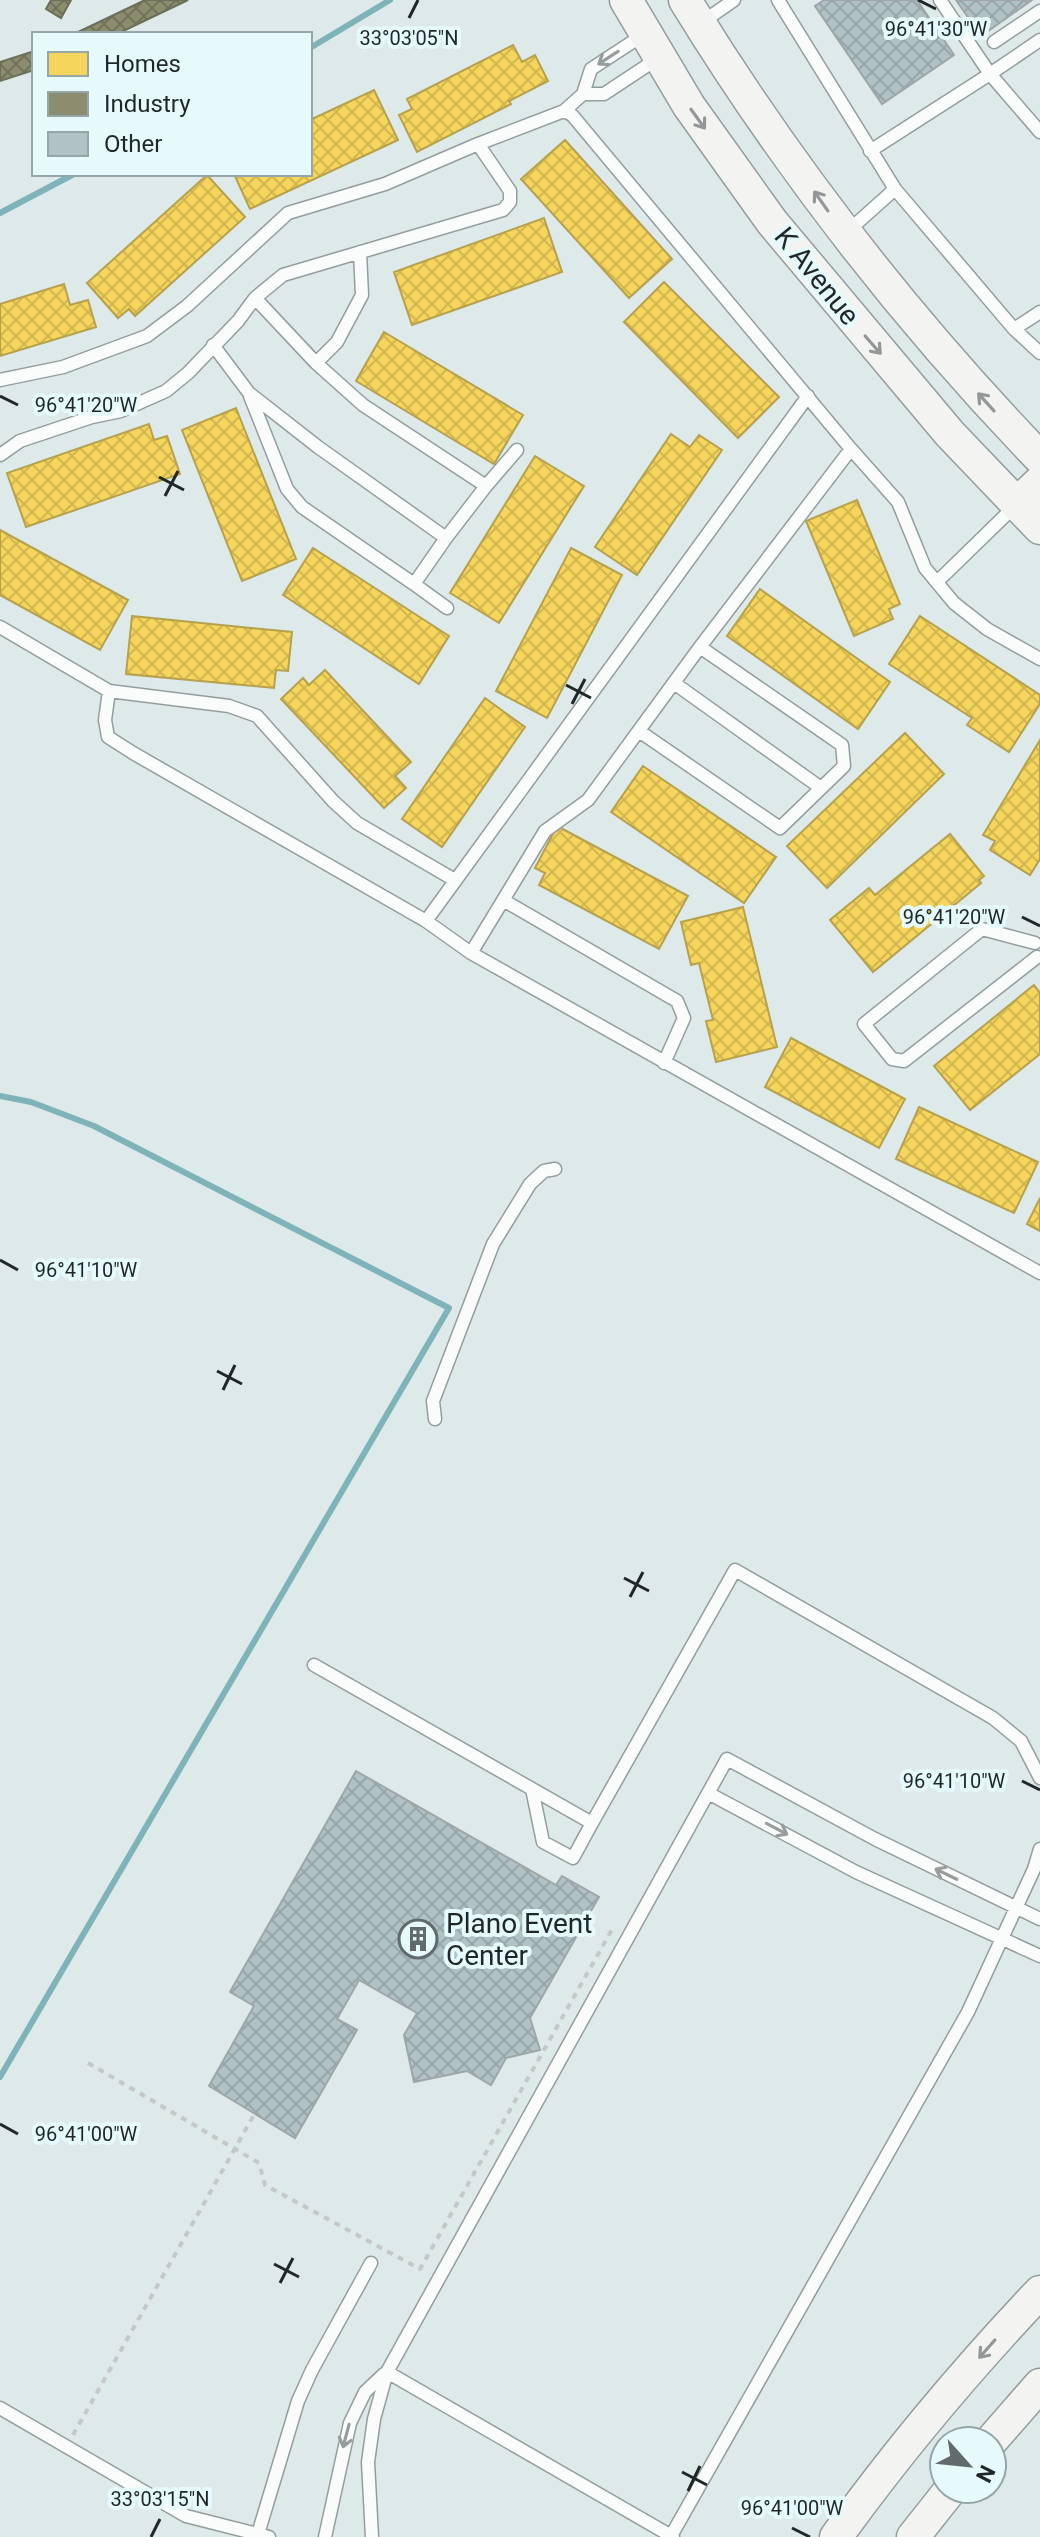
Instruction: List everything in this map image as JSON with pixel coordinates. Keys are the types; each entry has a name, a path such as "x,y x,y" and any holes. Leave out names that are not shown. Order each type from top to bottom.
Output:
{"main road":[{"name":"K Avenue","path":"626,0 689,106 772,222 950,434 1040,528"},
{"name":"K Avenue","path":"693,12 844,234 990,406 1040,458"},
{"path":"654,47 693,12"},
{"path":"806,263 844,234"},
{"path":"1017,504 1040,482"},
{"path":"836,2537 936,2408 1040,2292"},
{"path":"1005,2425 1040,2385"},
{"path":"913,2537 938,2505"}],"lane":[{"path":"693,12 734,0"},
{"path":"778,0 895,189 1014,329 1040,353"},
{"path":"940,0 990,74 1040,132"},
{"path":"994,42 1040,11"},
{"path":"870,151 1040,40"},
{"path":"0,380 63,367 147,336 187,306 288,213 385,184 564,111 583,94 591,69 654,47"},
{"path":"583,94 604,94 654,47"},
{"path":"564,111 572,115 898,502 925,568 966,615 1040,659"},
{"path":"0,455 20,441 92,417 121,411 166,391 188,373 238,321 255,298 283,275 503,210 510,202 510,191 478,144"},
{"path":"844,234 895,189"},
{"path":"316,363 337,342 362,295 360,252"},
{"path":"255,298 316,363 363,405 486,486"},
{"path":"1014,329 1040,312"},
{"path":"213,345 249,393 318,447 446,538"},
{"path":"249,393 287,489 302,507 447,608"},
{"path":"426,921 453,879 808,396"},
{"path":"471,953 545,831 588,800 851,449"},
{"path":"414,584 446,538 517,450"},
{"path":"938,581 1017,504"},
{"path":"0,627 109,691 229,706 257,716 333,801 357,823 453,879"},
{"path":"639,731 780,828 844,766 842,745 700,647"},
{"path":"674,683 821,788"},
{"path":"109,691 105,720 108,737 426,921 471,953 1040,1273"},
{"path":"503,900 677,1001 684,1018 664,1063"},
{"path":"982,929 1037,937 1034,953 1038,959 904,1061 892,1059 864,1024 982,929"},
{"path":"435,1419 433,1401 493,1244 530,1184 544,1171 555,1169"},
{"path":"532,1789 543,1842 573,1858 735,1570 993,1718 1021,1741 1040,1778"},
{"path":"314,1665 592,1823"},
{"path":"372,2537 368,2462 374,2419 387,2372 727,1759 875,1839 1040,1919"},
{"path":"708,1793 856,1872 1040,1956"},
{"path":"387,2372 672,2536 968,2012 1040,1849"},
{"path":"0,2408 186,2516 264,2536 298,2401 318,2357 371,2263"},
{"path":"325,2537 350,2423 365,2392 387,2372"}],"path":[{"path":"88,2063 259,2163 265,2185 420,2269 615,1924"},
{"path":"67,2447 255,2113"}],"building: Homes":[{"path":"513,45 522,62 535,55 548,81 509,101 511,104 417,152 399,115 412,109 407,99"},
{"path":"374,90 398,140 250,209 235,176 312,176 312,119"},
{"path":"565,140 672,259 629,298 521,179"},
{"path":"206,176 245,217 135,316 129,309 118,318 87,283"},
{"path":"544,218 562,272 412,325 394,272"},
{"path":"664,282 779,397 738,438 624,322"},
{"path":"64,284 70,305 88,300 96,327 0,356 0,304"},
{"path":"384,332 523,415 494,464 356,381"},
{"path":"236,408 296,559 242,581 182,430"},
{"path":"149,424 154,440 167,436 180,474 26,527 7,473"},
{"path":"671,434 690,447 699,435 722,450 637,575 595,547"},
{"path":"535,456 584,486 499,623 450,593"},
{"path":"857,500 900,604 889,609 893,619 854,636 806,521"},
{"path":"0,530 128,600 100,650 0,595"},
{"path":"313,548 449,636 419,684 283,595"},
{"path":"571,548 622,575 547,718 496,691"},
{"path":"760,589 890,682 858,729 727,636"},
{"path":"132,616 292,632 288,671 276,670 274,688 126,674"},
{"path":"920,616 1040,695 1040,704 1009,752 967,725 972,718 889,664"},
{"path":"325,670 411,762 395,776 406,788 384,808 281,699 303,678 309,685"},
{"path":"485,698 525,727 442,847 402,819"},
{"path":"905,733 944,774 827,888 787,846"},
{"path":"1040,740 1040,859 1030,875 990,850 995,841 983,835"},
{"path":"643,766 776,857 744,903 611,812"},
{"path":"557,826 688,896 659,949 539,885 545,873 535,868"},
{"path":"950,834 984,876 979,880 981,883 873,972 830,920 869,888 875,895"},
{"path":"743,907 777,1047 716,1062 706,1021 713,1020 699,963 691,965 681,922"},
{"path":"1034,985 1040,993 1040,1054 970,1110 934,1066"},
{"path":"791,1038 905,1099 879,1148 765,1087"},
{"path":"919,1107 1038,1162 1014,1213 896,1159"},
{"path":"1040,1198 1040,1231 1027,1224"}],"building: Industry":[{"path":"51,0 71,0 61,18 46,9"},
{"path":"145,0 188,0 121,32 78,32"},
{"path":"32,52 32,71 0,81 0,62"}],"building: Other":[{"path":"824,0 917,0 954,55 882,104 815,6"},
{"path":"956,0 1032,0 981,36"},
{"name":"Plano Event Center","path":"356,1771 556,1885 562,1876 599,1897 530,2018 540,2050 506,2058 491,2085 467,2071 414,2082 404,2035 417,2013 359,1980 337,2019 357,2030 295,2138 209,2086 254,2006 230,1992"}],"waterway":[{"path":"312,47 390,0"},
{"path":"0,213 70,176"},
{"path":"0,1096 31,1102 94,1126 449,1308 0,2077"}],"place":[{"name":"Plano Event Center","path":"418,1939"}]}
